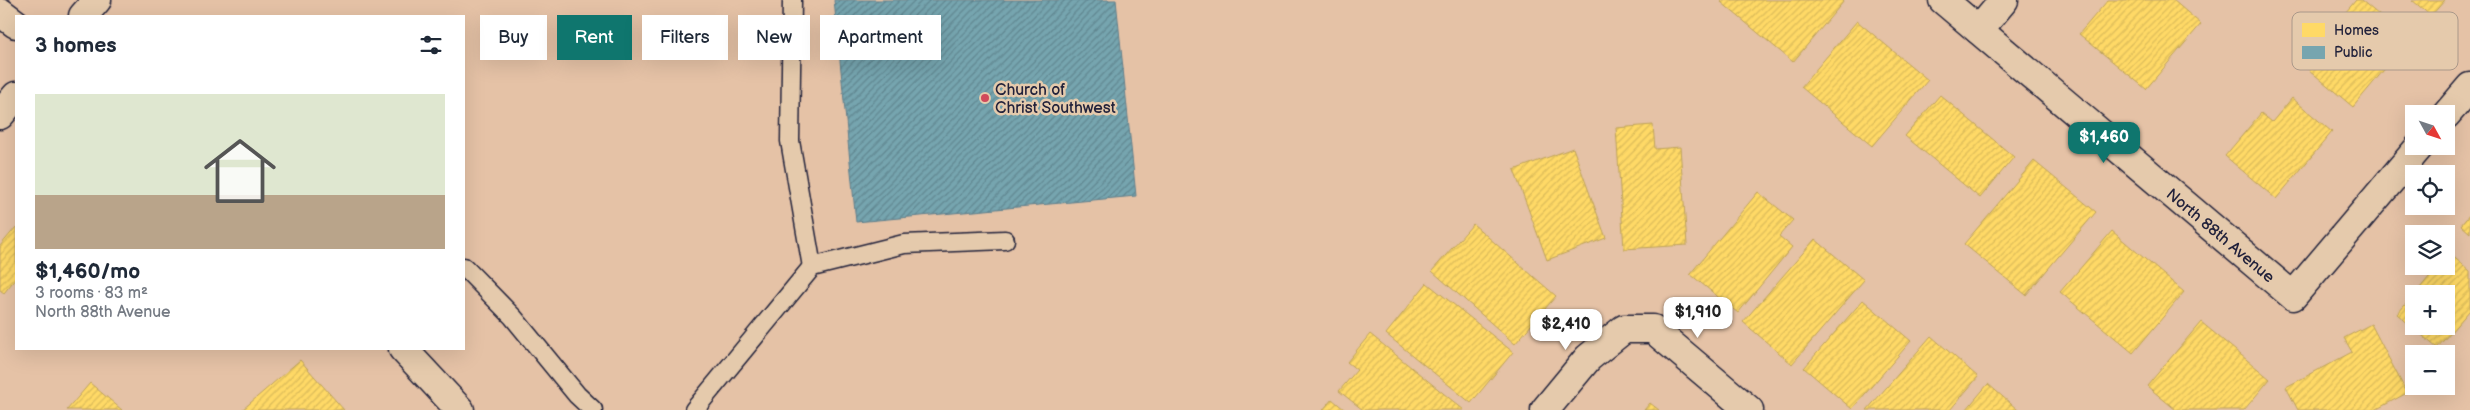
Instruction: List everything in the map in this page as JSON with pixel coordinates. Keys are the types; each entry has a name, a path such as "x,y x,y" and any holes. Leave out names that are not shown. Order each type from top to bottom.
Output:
{"street":[{"path":"84,15 97,0"},
{"name":"North 88th Avenue","path":"1943,0 2293,296 2412,155"},
{"path":"1979,30 2004,0"},
{"path":"0,12 15,23"},
{"path":"2455,105 2470,87"},
{"path":"0,115 15,97"},
{"path":"1545,410 1588,358 1624,329 1653,329 1749,410"},
{"path":"404,350 460,410"}],"lane":[{"path":"792,0 790,141 812,267"},
{"path":"694,410 812,267 904,244 1006,240"},
{"path":"465,268 514,317 577,395 593,410"}],"building: Homes":[{"path":"1723,0 1844,1 1793,62 1721,2"},
{"path":"2108,0 2173,0 2201,24 2146,89 2079,34"},
{"path":"2356,0 2361,0 2375,12 2346,12"},
{"path":"2412,0 2445,0 2434,12 2426,12"},
{"path":"1857,21 1928,80 1872,146 1801,87"},
{"path":"2309,70 2384,70 2353,107"},
{"path":"1940,95 2014,157 1980,198 1905,136"},
{"path":"2292,98 2332,132 2276,199 2225,156 2261,113 2272,122"},
{"path":"1653,125 1655,149 1680,147 1687,245 1624,249 1616,128"},
{"path":"1573,148 1606,238 1547,260 1514,170"},
{"path":"2034,161 2096,212 2026,295 1964,244"},
{"path":"1758,192 1793,220 1779,236 1792,247 1738,313 1690,274"},
{"path":"2470,214 2470,233 2461,225"},
{"path":"1473,224 1556,296 1515,344 1432,271"},
{"path":"15,228 15,279 4,293 0,290 0,246"},
{"path":"2112,231 2184,292 2133,353 2060,292"},
{"path":"1815,239 1864,280 1792,364 1743,322"},
{"path":"2455,258 2470,271 2470,310 2455,327 2455,285 2422,285 2431,275 2455,275"},
{"path":"1427,283 1513,352 1471,403 1386,334"},
{"path":"1863,300 1911,341 1852,409 1804,368"},
{"path":"2405,305 2405,321 2397,314"},
{"path":"2201,322 2270,379 2244,410 2176,410 2147,386"},
{"path":"2371,324 2405,389 2405,394 2375,410 2298,410 2286,387 2352,352 2344,338"},
{"path":"1370,334 1464,410 1363,410 1339,391 1357,370 1347,362"},
{"path":"2422,335 2448,335 2440,345 2433,345"},
{"path":"1931,336 1978,377 1950,410 1867,410"},
{"path":"300,360 344,410 242,410"},
{"path":"90,383 122,410 67,410"},
{"path":"1988,384 2018,410 1966,410"},
{"path":"1332,399 1345,410 1323,410"},
{"path":"1650,403 1659,410 1644,410"}],"building: Public":[{"name":"Church of Christ Southwest","path":"834,0 1116,0 1136,196 856,222 840,60 941,60 941,15 835,15"}],"place":[{"name":"Church of Christ Southwest","path":"985,98"}]}
